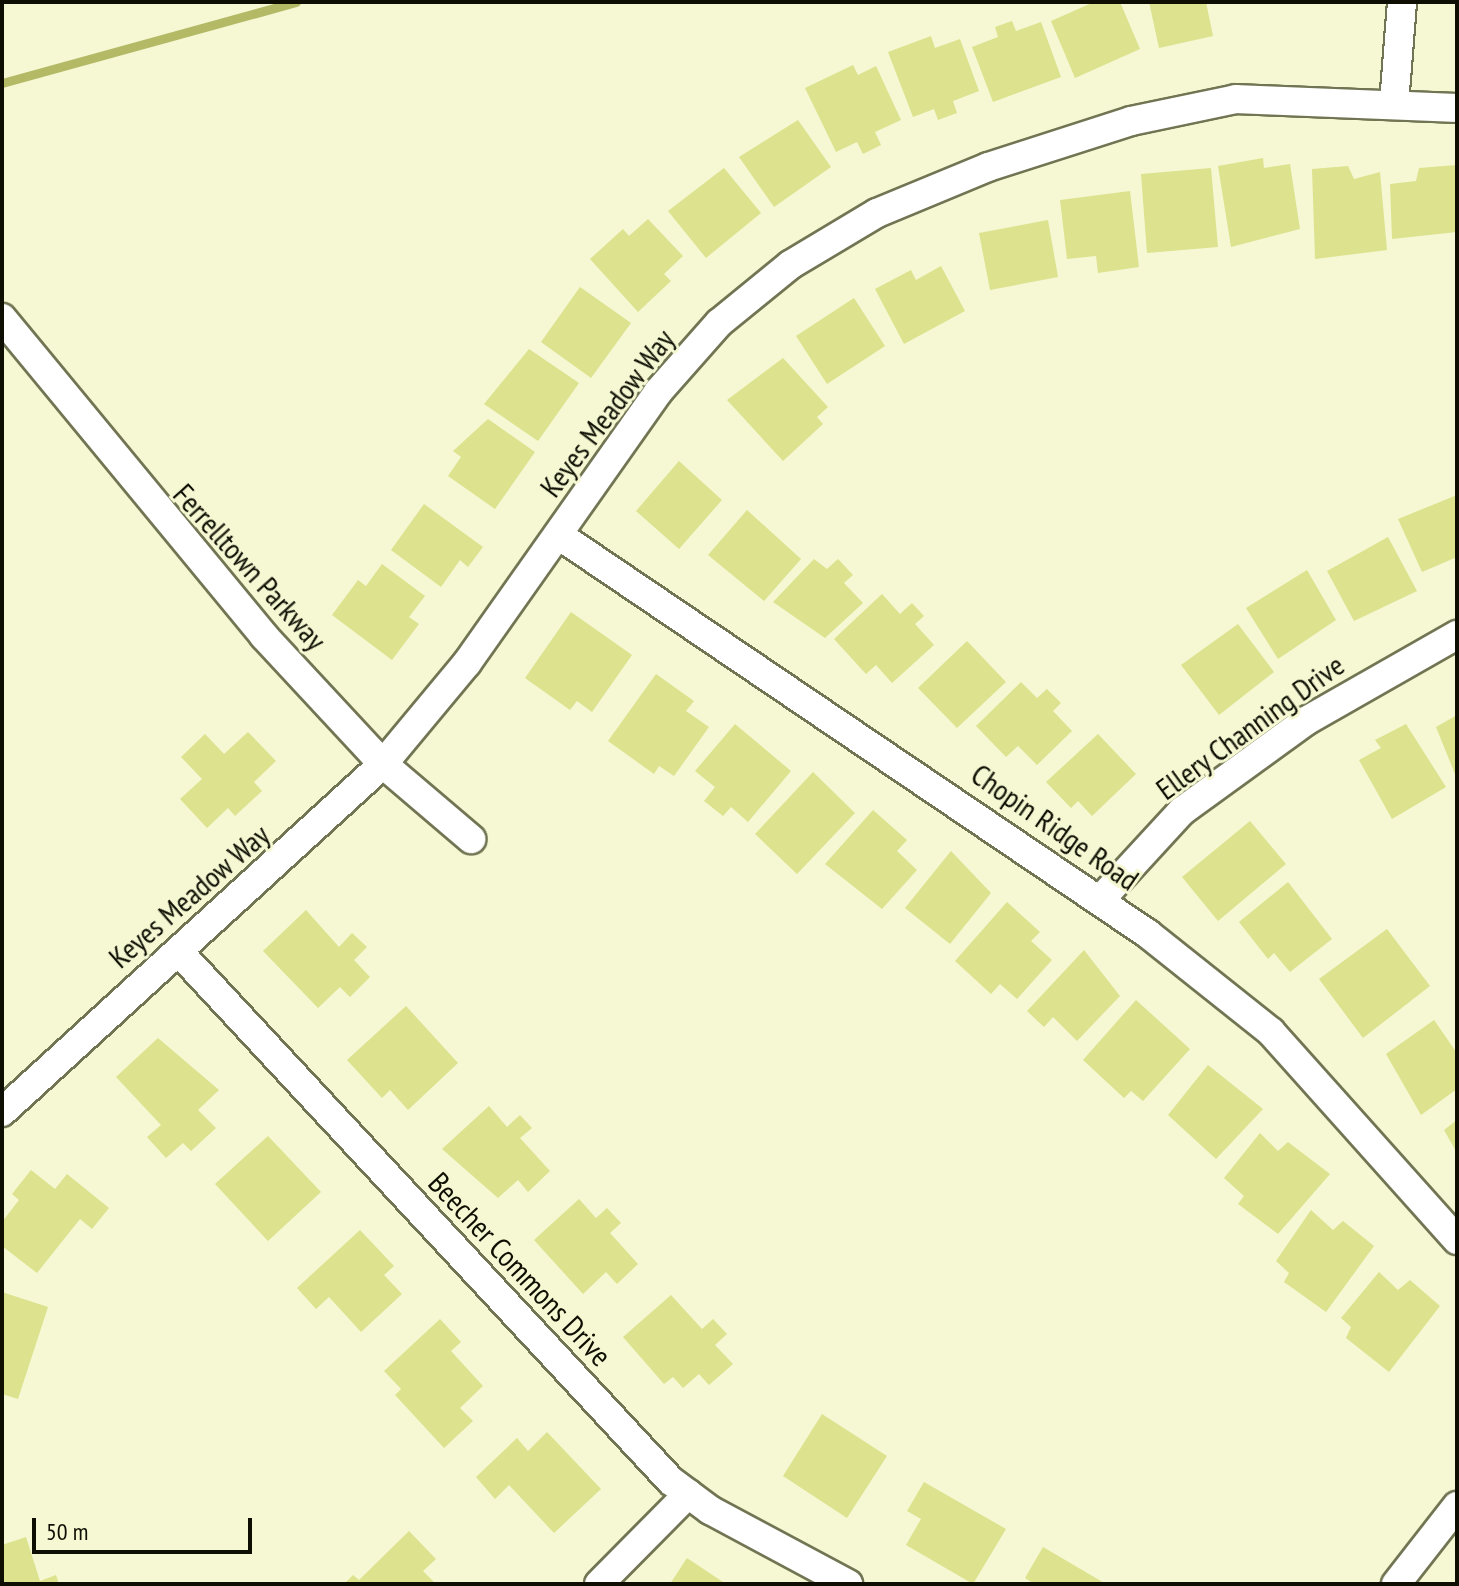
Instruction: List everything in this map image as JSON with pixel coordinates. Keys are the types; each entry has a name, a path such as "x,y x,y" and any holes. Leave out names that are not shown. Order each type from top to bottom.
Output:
{"street":[{"path":"1394,104 1402,2"},
{"name":"Keyes Meadow Way","path":"2,1112 59,1053 179,952 383,764 560,536 658,392 719,323 790,265 877,213 1131,121 1236,99 1457,108"},
{"name":"Ferrelltown Parkway","path":"2,318 179,541 383,764 471,839"},
{"name":"Chopin Ridge Road","path":"560,536 1101,899 1271,1032 1457,1240"},
{"name":"Ellery Channing Drive","path":"1101,899 1182,811 1306,721 1457,635"},
{"name":"Beecher Commons Drive","path":"179,952 688,1494 848,1584"},
{"path":"599,1584 688,1494"},
{"path":"1396,1584 1457,1506"}],"building":[{"path":"1094,2 1120,2 1140,49 1075,78 1051,21"},
{"path":"1149,2 1206,2 1213,36 1159,48"},
{"path":"1012,21 1016,31 1041,22 1061,77 993,102 972,47 998,37 995,27"},
{"path":"931,36 935,48 960,39 979,91 953,101 957,113 938,120 934,109 913,117 888,52"},
{"path":"853,65 858,75 876,66 901,120 875,132 881,145 863,154 857,142 836,152 805,88"},
{"path":"798,120 831,167 774,207 739,157"},
{"path":"1263,158 1264,168 1290,164 1300,229 1231,247 1218,166"},
{"path":"1457,165 1457,232 1392,239 1390,184 1416,181 1419,168"},
{"path":"1348,166 1354,179 1380,172 1387,250 1315,259 1312,169"},
{"path":"724,168 761,213 706,258 668,211"},
{"path":"1211,168 1218,247 1147,253 1141,174"},
{"path":"1130,191 1139,267 1098,273 1096,256 1067,259 1060,200"},
{"path":"648,219 683,256 664,274 671,281 638,312 590,259 623,229 629,236"},
{"path":"1048,220 1058,277 990,290 979,233"},
{"path":"941,266 965,311 904,344 875,289 911,270 916,280"},
{"path":"580,287 631,323 591,378 541,342"},
{"path":"854,298 885,346 827,384 796,336"},
{"path":"529,349 579,383 538,441 484,404"},
{"path":"783,358 828,407 817,417 823,424 783,461 727,400"},
{"path":"488,419 535,452 495,509 448,476 461,457 453,451"},
{"path":"679,461 722,500 679,549 636,511"},
{"path":"1457,495 1457,557 1422,572 1398,519"},
{"path":"424,504 483,547 468,567 460,560 441,587 391,550"},
{"path":"747,510 801,559 764,601 708,555"},
{"path":"1388,537 1417,591 1354,621 1327,571"},
{"path":"814,559 827,569 838,559 853,575 844,583 863,603 825,638 773,602"},
{"path":"382,564 425,596 409,617 419,624 392,660 332,615 358,580 366,586"},
{"path":"1307,570 1336,620 1278,659 1246,608"},
{"path":"882,594 900,614 912,603 924,616 915,624 934,645 892,683 876,665 866,674 834,639"},
{"path":"571,612 632,655 592,712 577,701 570,710 525,678"},
{"path":"1238,624 1274,672 1219,715 1181,665"},
{"path":"967,641 1006,682 957,728 918,688"},
{"path":"656,674 694,701 686,711 709,727 674,776 659,766 654,774 608,741"},
{"path":"1021,682 1037,698 1047,689 1061,703 1053,711 1072,731 1037,765 1018,746 1006,757 976,726"},
{"path":"1457,715 1457,779 1436,727"},
{"path":"735,724 791,771 748,822 731,807 723,816 704,801 715,787 695,771"},
{"path":"1406,724 1446,787 1392,819 1359,760 1381,748 1375,740"},
{"path":"248,732 276,761 254,782 262,791 235,816 228,808 207,828 180,799 202,779 181,757 205,734 224,754"},
{"path":"1098,734 1136,774 1092,816 1078,801 1071,808 1046,782"},
{"path":"813,772 855,813 797,874 755,834"},
{"path":"873,810 907,840 897,851 917,870 882,909 825,864"},
{"path":"1250,821 1286,864 1218,921 1182,877"},
{"path":"951,851 991,893 950,944 905,908"},
{"path":"1288,882 1332,939 1290,972 1274,953 1268,959 1239,922"},
{"path":"1007,902 1040,932 1031,941 1052,960 1017,999 1000,984 991,994 955,961"},
{"path":"306,910 339,947 352,933 367,947 354,960 370,977 350,997 340,987 318,1008 263,951"},
{"path":"1387,929 1430,986 1363,1038 1319,979"},
{"path":"1084,950 1120,996 1077,1041 1053,1017 1044,1027 1027,1011"},
{"path":"1136,1000 1190,1049 1143,1101 1131,1091 1124,1098 1083,1060"},
{"path":"406,1006 458,1063 408,1110 390,1090 382,1098 347,1060"},
{"path":"1434,1020 1457,1053 1457,1089 1421,1115 1386,1054"},
{"path":"158,1038 219,1090 198,1110 216,1128 191,1151 183,1143 166,1158 147,1137 161,1125 116,1077"},
{"path":"1208,1065 1263,1109 1216,1159 1168,1115"},
{"path":"489,1106 507,1127 520,1115 532,1128 520,1138 550,1171 528,1192 518,1180 498,1198 442,1149"},
{"path":"1457,1120 1457,1153 1444,1130"},
{"path":"1260,1133 1278,1151 1288,1142 1330,1174 1278,1234 1238,1204 1244,1196 1224,1178"},
{"path":"268,1136 321,1192 268,1241 215,1184"},
{"path":"31,1170 55,1189 67,1174 109,1208 92,1229 80,1219 37,1273 2,1246 2,1222 19,1200 12,1194"},
{"path":"579,1199 596,1218 607,1208 621,1223 610,1233 638,1264 617,1284 606,1272 583,1294 534,1240"},
{"path":"1311,1210 1333,1230 1343,1221 1374,1246 1326,1312 1284,1282 1289,1273 1276,1261"},
{"path":"360,1230 394,1266 384,1275 402,1294 361,1332 329,1297 316,1309 297,1288"},
{"path":"1379,1272 1398,1290 1410,1280 1440,1306 1389,1372 1346,1338 1351,1327 1341,1318"},
{"path":"2,1292 48,1307 18,1399 2,1394"},
{"path":"671,1295 702,1329 713,1319 727,1334 715,1345 733,1364 709,1385 699,1374 683,1388 673,1377 664,1384 623,1337"},
{"path":"440,1319 461,1342 451,1351 483,1386 460,1408 473,1421 444,1448 395,1395 401,1389 384,1371"},
{"path":"822,1414 887,1456 847,1518 783,1476"},
{"path":"547,1432 601,1489 554,1533 509,1485 495,1499 476,1477 517,1438 528,1451"},
{"path":"924,1482 1006,1529 973,1584 906,1545 921,1519 907,1511"},
{"path":"409,1531 436,1559 423,1571 436,1584 344,1584 353,1575 359,1580"},
{"path":"26,1537 40,1581 56,1575 59,1584 2,1584 2,1545"},
{"path":"1043,1547 1106,1584 1034,1584 1025,1578"},
{"path":"687,1558 726,1584 670,1584"}],"waterway":[{"path":"2,83 296,2"}]}
